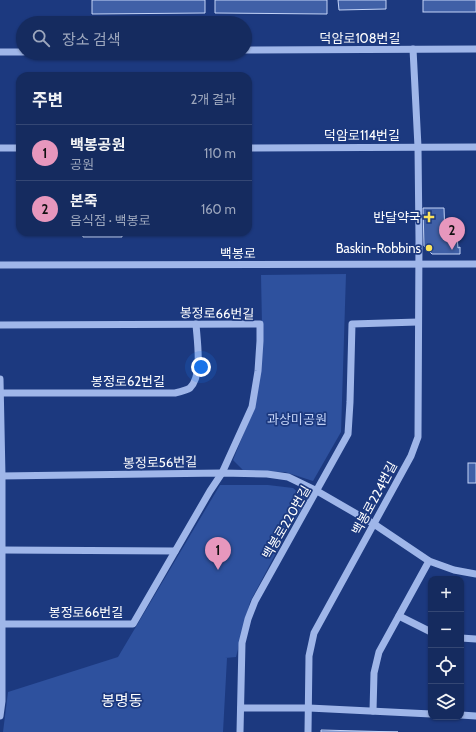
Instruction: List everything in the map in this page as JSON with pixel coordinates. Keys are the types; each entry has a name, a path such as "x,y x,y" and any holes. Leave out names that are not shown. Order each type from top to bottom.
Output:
{"street":[{"name":"백봉로224번길","path":"308,732 308,656 314,633 411,456 418,437 418,147 413,49"},
{"name":"덕암로108번길","path":"252,50 476,50"},
{"path":"0,52 16,52"},
{"name":"덕암로114번길","path":"252,148 476,147"},
{"path":"0,148 16,148"},
{"name":"백봉로","path":"0,265 476,264"},
{"name":"백봉로220번길","path":"240,732 240,666 242,644 248,619 255,601 348,434 352,324 418,322"},
{"name":"봉정로62번길","path":"0,393 175,393 182,391 189,388 196,376 198,358 196,324"},
{"name":"봉정로66번길","path":"0,325 260,324 258,371 252,407 222,473 133,624 2,624"},
{"path":"0,379 2,550 0,716"},
{"name":"봉정로56번길","path":"1,476 222,473 267,474 288,477 317,491 374,524 428,561 454,570 476,574"},
{"path":"2,550 175,551"},
{"path":"373,711 374,673 379,652 428,561"},
{"path":"399,616 428,630"},
{"path":"464,638 476,639"},
{"path":"241,708 309,708 428,714"},
{"path":"464,715 476,716"}],"green space":[{"name":"과상미공원","path":"346,274 341,432 313,481 285,472 244,471 233,460 254,408 262,325 261,275"},
{"path":"220,485 268,485 293,488 307,500 284,538 250,602 236,657 225,658 227,658 223,732 3,732 8,692 118,657"}],"building":[{"path":"92,0 205,0 205,13 92,14"},
{"path":"215,0 327,0 327,14 215,13"},
{"path":"338,0 386,0 386,9 339,10"},
{"path":"423,0 476,0 476,12 423,12"},
{"path":"423,208 444,208 445,236 457,236 460,254 432,254 424,246"},
{"path":"83,236 122,236 122,237"},
{"path":"468,463 476,463 476,483 468,483"},
{"path":"321,730 398,732 321,732"}],"place":[{"name":"반달약국","path":"429,217"},
{"name":"Baskin-Robbins","path":"429,248"},
{"name":"본죽","path":"452,250"},
{"name":"백봉공원","path":"218,570"}],"district":[{"name":"봉명동","path":"122,701"}]}
